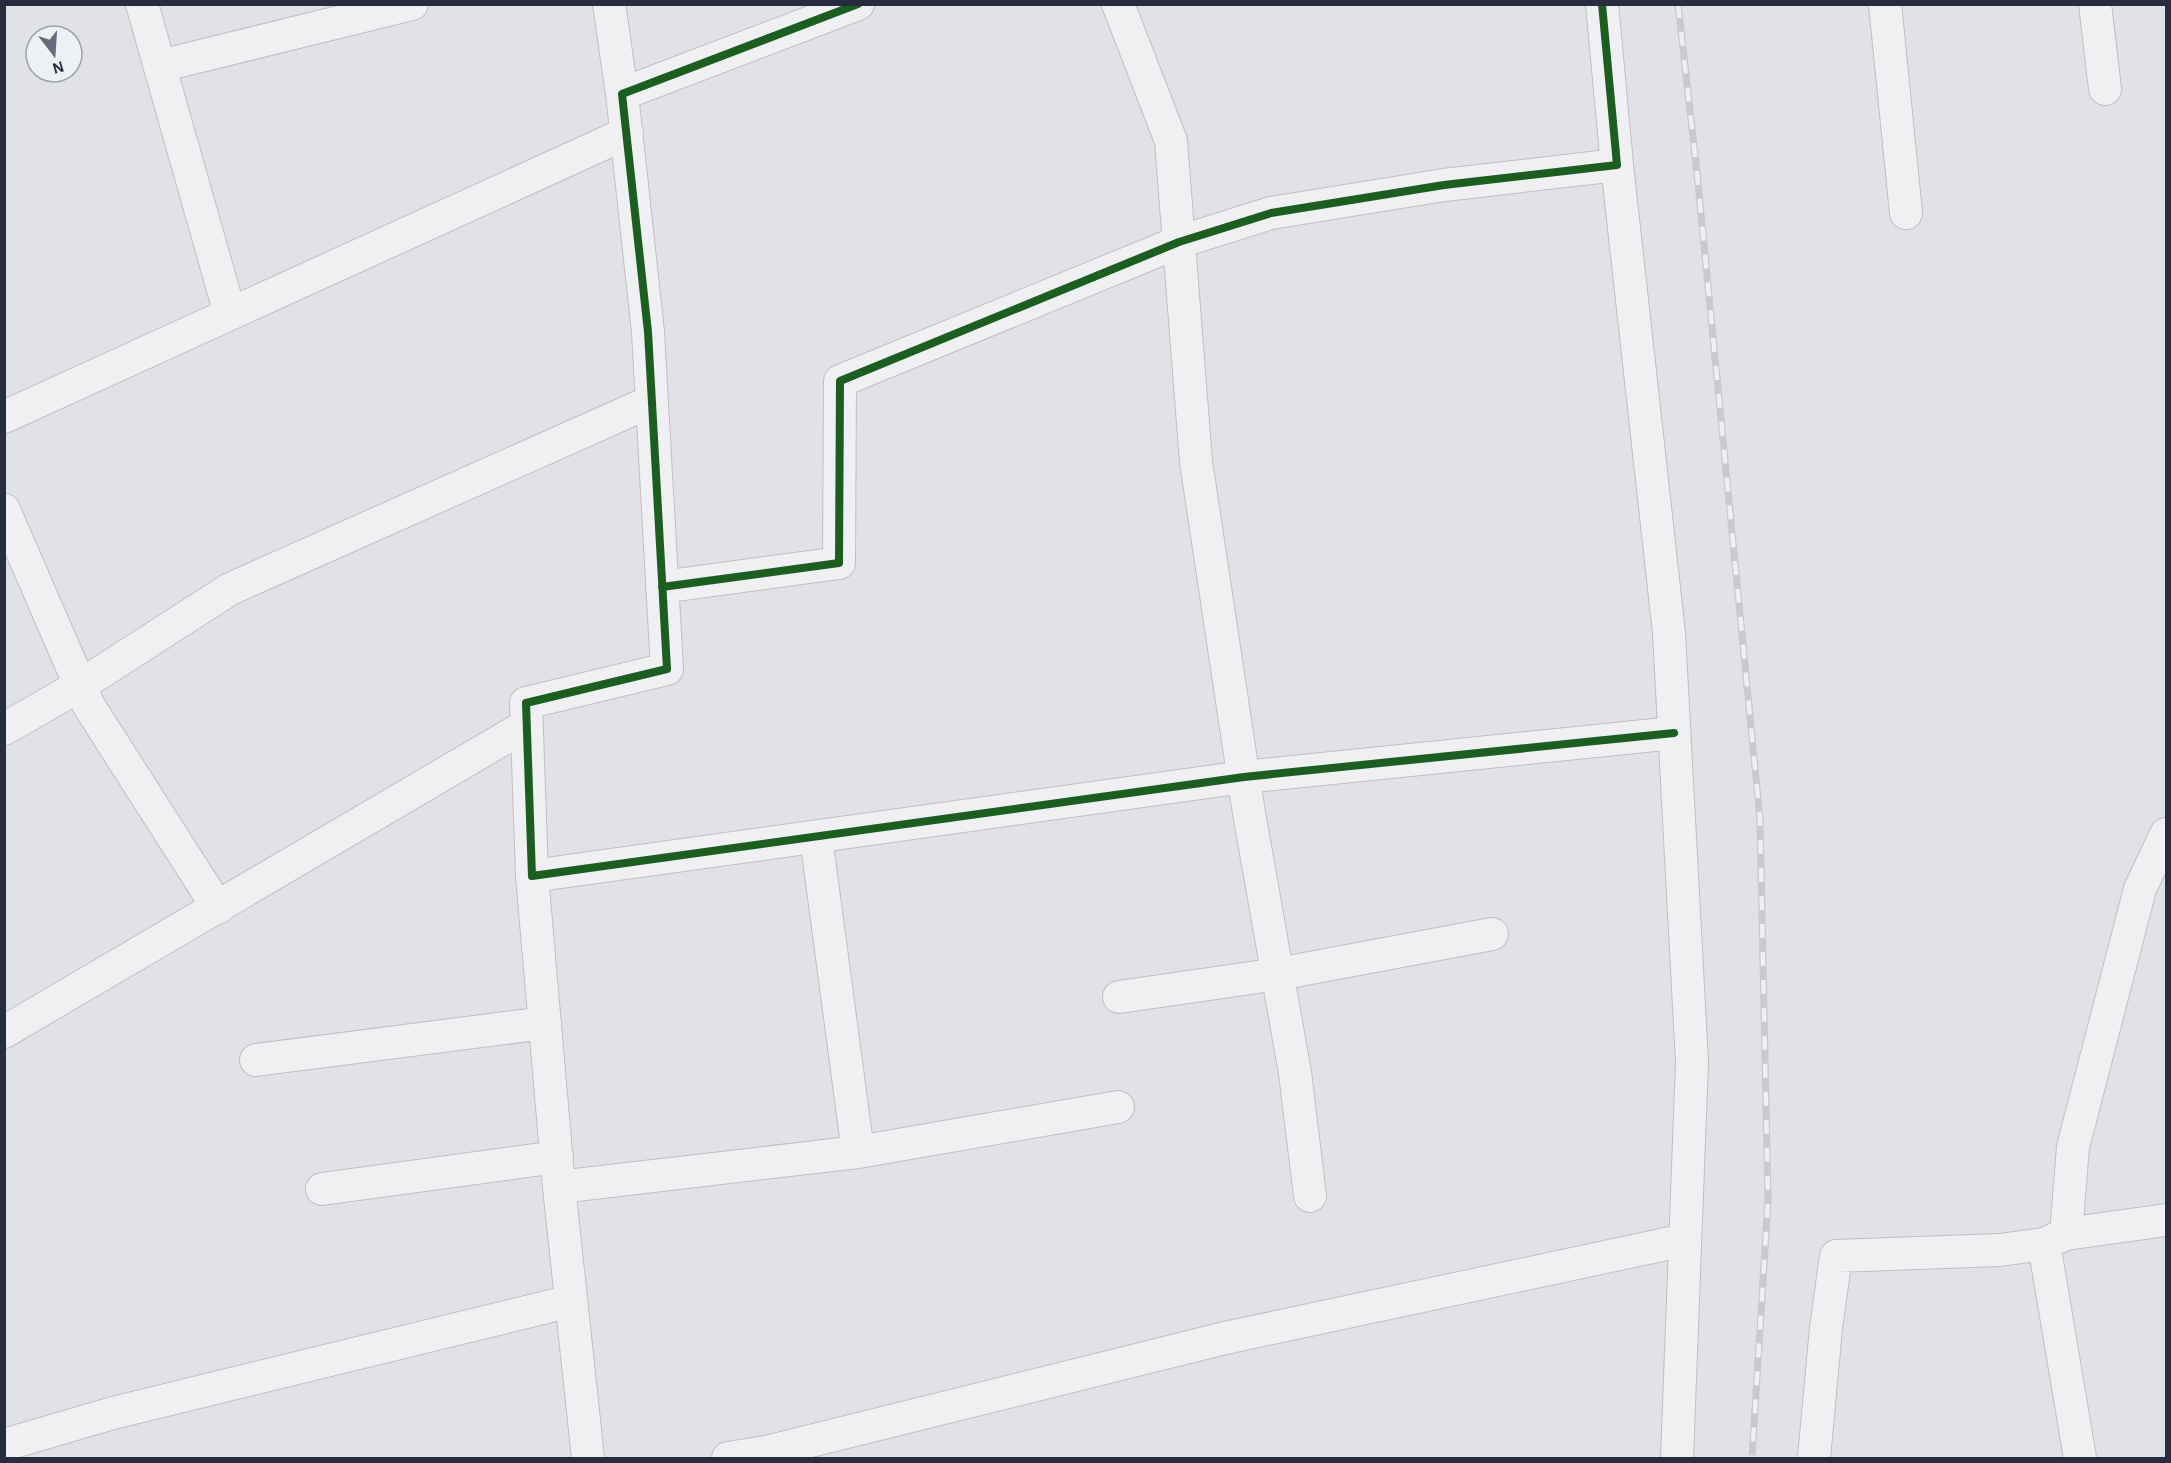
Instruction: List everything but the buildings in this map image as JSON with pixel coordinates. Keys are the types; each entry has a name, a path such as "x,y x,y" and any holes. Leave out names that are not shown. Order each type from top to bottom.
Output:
{"street":[{"path":"142,4 230,314"},
{"path":"160,66 412,4"},
{"path":"588,1458 558,1172 532,876 526,703 667,669 648,332 627,133 609,4"},
{"path":"622,94 858,4"},
{"path":"1118,4 1172,141 1196,462 1244,777 1295,1073 1310,1196"},
{"path":"1602,4 1617,165 1669,633 1692,1062 1677,1458"},
{"path":"1885,4 1906,213"},
{"path":"2095,4 2105,89"},
{"path":"4,417 627,133"},
{"path":"662,587 839,563 840,381 1179,242 1271,213 1443,184 1617,165"},
{"path":"4,729 81,685 230,589 652,401"},
{"path":"4,510 89,706 218,908"},
{"path":"4,1032 527,725"},
{"path":"532,876 1244,777 1674,733"},
{"path":"2080,1458 2055,1239 2073,1147 2139,889 2166,834"},
{"path":"816,837 858,1152"},
{"path":"1119,997 1278,974 1492,934"},
{"path":"256,1060 545,1023"},
{"path":"322,1189 858,1152 1118,1107"},
{"path":"1814,1458 1826,1328 1836,1257 2000,1250 2166,1220"},
{"path":"728,1458 766,1452 1225,1338 1685,1240"},
{"path":"4,1445 113,1413 571,1301"}],"railway":[{"path":"1678,4 1697,173 1760,819 1768,1200 1752,1458"}],"cycle path":[{"path":"858,4 622,94 648,332 667,669 526,703 532,876 1244,777 1674,733"},
{"path":"662,587 839,563 840,381 1179,242 1271,213 1444,185 1617,165 1602,4"}]}
